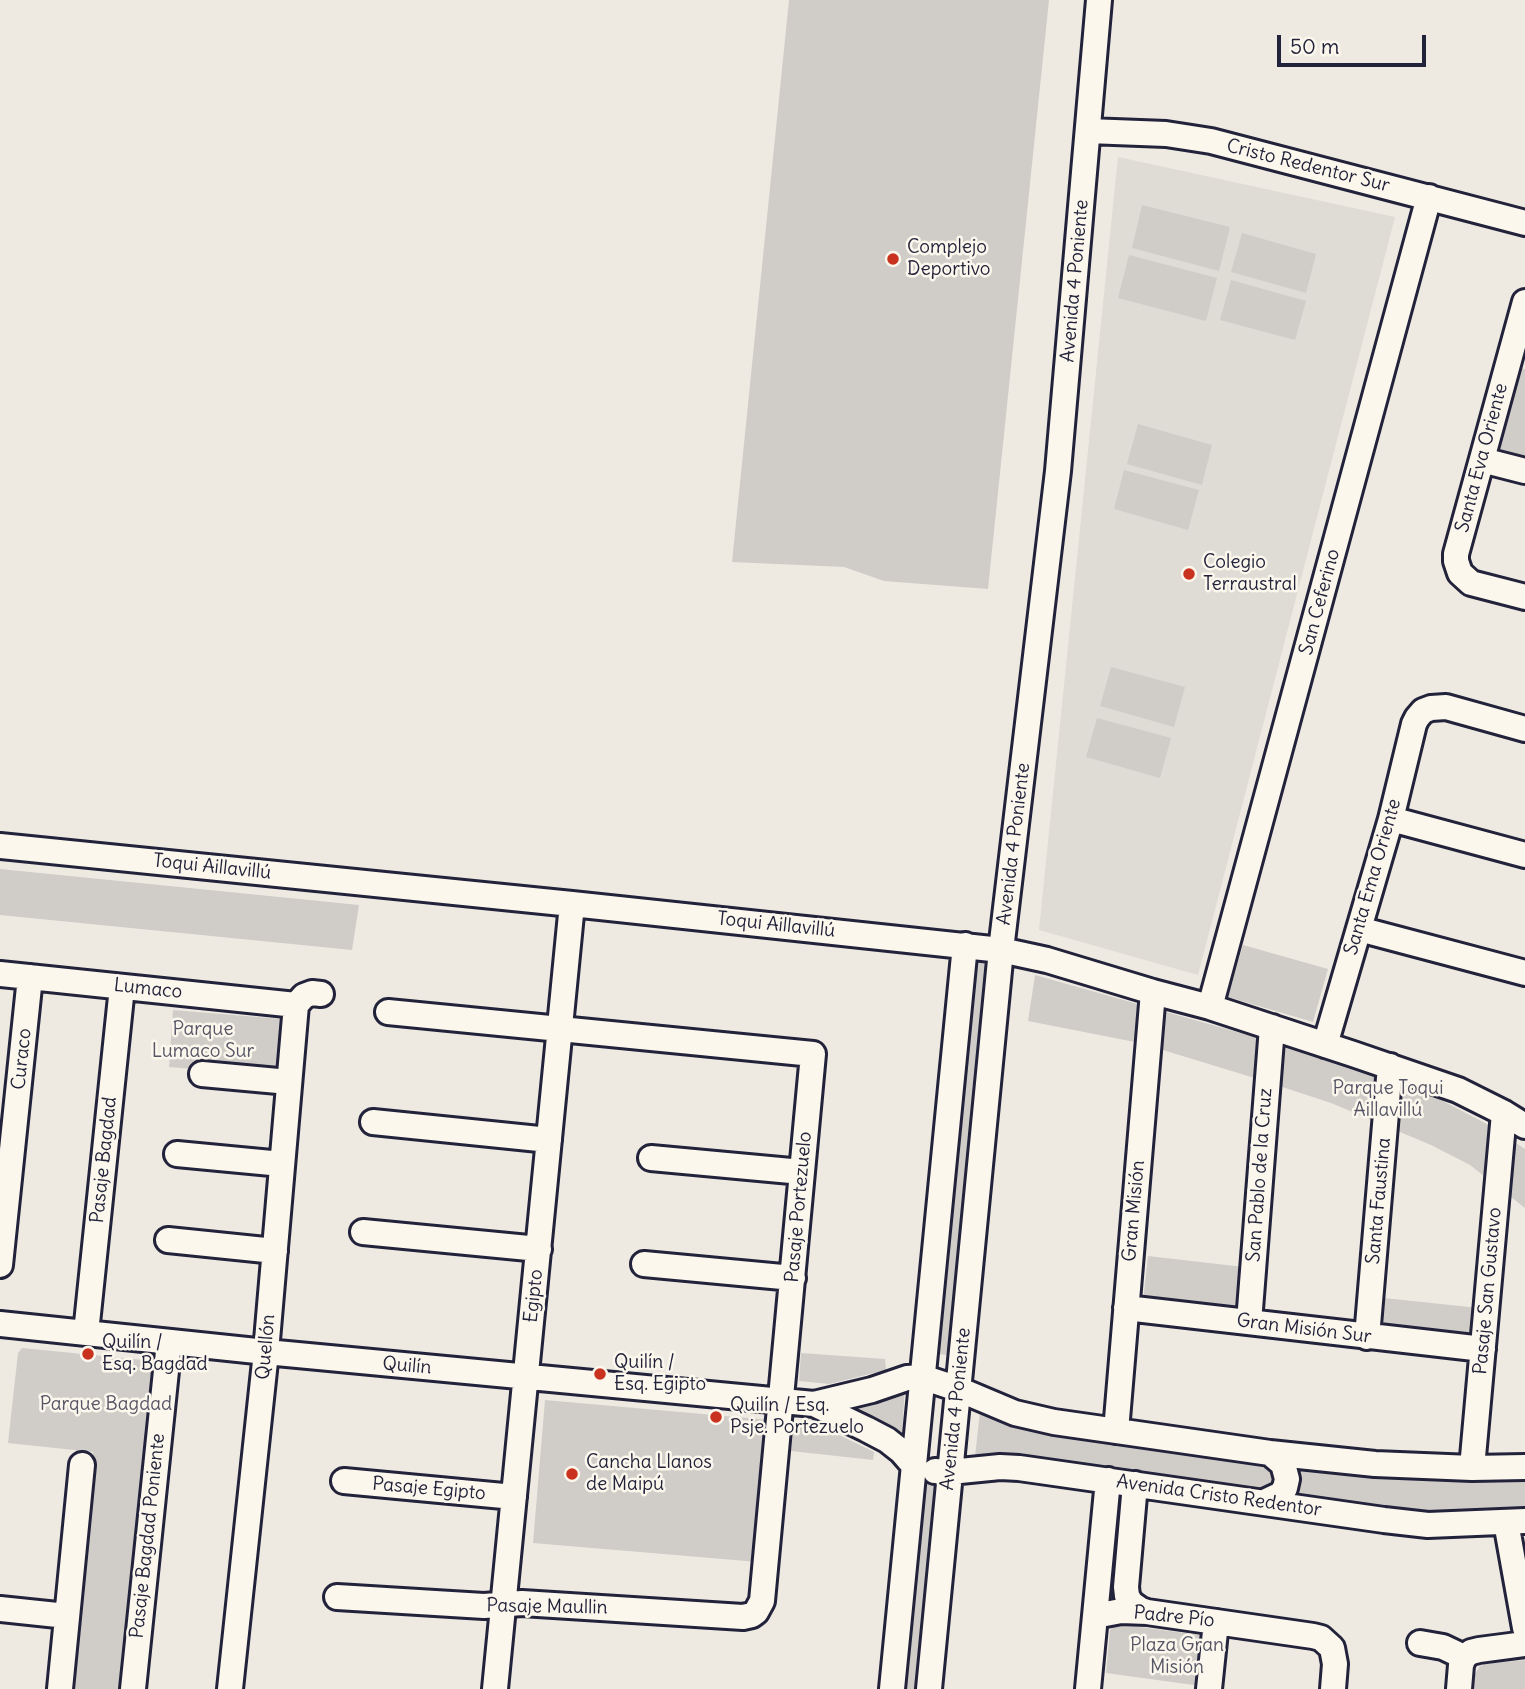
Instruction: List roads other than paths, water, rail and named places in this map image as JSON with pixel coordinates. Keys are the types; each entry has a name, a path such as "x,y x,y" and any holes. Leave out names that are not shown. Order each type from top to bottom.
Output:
{"street":[{"name":"Avenida 4 Poniente","path":"929,1689 1001,950 1058,471 1098,0"},
{"name":"Cristo Redentor Sur","path":"1088,131 1187,136 1525,223"},
{"name":"San Ceferino","path":"1210,1006 1429,197"},
{"name":"Santa Eva Oriente","path":"1525,302 1518,351 1482,460 1456,554 1460,573 1471,583 1525,597"},
{"path":"1482,460 1525,471"},
{"name":"Santa Ema Oriente","path":"1325,1045 1391,819 1417,718 1423,711 1446,707 1525,729"},
{"path":"1391,819 1525,855"},
{"name":"Toqui Aillavillú","path":"0,846 1001,950 1047,960 1210,1006 1458,1090 1515,1120"},
{"name":"Egipto","path":"495,1689 572,904"},
{"path":"1359,929 1525,973"},
{"name":"Avenida 4 Poniente","path":"892,1689 965,945"},
{"name":"Lumaco","path":"0,974 296,1005"},
{"name":"Curaco","path":"0,1265 30,977"},
{"name":"Pasaje Bagdad","path":"86,1333 122,987"},
{"name":"Gran Misión","path":"1116,1431 1153,992"},
{"path":"296,1005 307,994 321,994"},
{"name":"Quellón","path":"230,1689 266,1352 296,1005"},
{"path":"388,1013 559,1029"},
{"name":"San Pablo de la Cruz","path":"1249,1322 1272,1027"},
{"name":"Pasaje Portezuelo","path":"559,1029 813,1054 762,1601 756,1612"},
{"name":"Santa Faustina","path":"1367,1336 1390,1066"},
{"path":"202,1074 289,1082"},
{"name":"Pasaje San Gustavo","path":"1472,1468 1483,1349 1515,1120"},
{"path":"373,1122 549,1140"},
{"path":"177,1154 282,1164"},
{"path":"651,1158 802,1172"},
{"path":"363,1232 539,1249"},
{"path":"169,1240 275,1251"},
{"path":"644,1264 793,1278"},
{"name":"Gran Misión Sur","path":"1126,1308 1483,1349"},
{"name":"Quilín","path":"0,1324 814,1404 872,1390 907,1378 922,1377"},
{"name":"Pasaje Bagdad Poniente","path":"132,1689 169,1342"},
{"path":"922,1377 1031,1418 1116,1431 1270,1453 1375,1464 1472,1468 1525,1466"},
{"name":"Quilín","path":"814,1404 887,1440 914,1466"},
{"path":"1264,1502 1281,1494 1287,1479 1283,1464 1270,1453"},
{"path":"60,1689 82,1465"},
{"name":"Avenida Cristo Redentor","path":"914,1466 928,1471 950,1472 1018,1468 1428,1525 1515,1521"},
{"path":"1088,1689 1108,1480"},
{"name":"Pasaje Egipto","path":"344,1481 514,1497"},
{"path":"1135,1484 1126,1587 1131,1603 1147,1612"},
{"path":"1515,1521 1525,1628"},
{"name":"Pasaje Maullin","path":"337,1597 484,1606 522,1603 743,1617 756,1612"},
{"path":"0,1609 67,1616"},
{"name":"Padre Pío","path":"1095,1616 1121,1611 1147,1612 1321,1638 1332,1648 1335,1657 1333,1689"},
{"path":"1209,1689 1216,1622"},
{"path":"1420,1643 1443,1647 1464,1657"},
{"path":"1459,1689 1461,1665 1464,1657 1471,1652 1525,1644"}],"place":[{"name":"Complejo Deportivo","path":"893,259"},
{"name":"Colegio Terraustral","path":"1189,574"},
{"name":"Quilín / Esq. Bagdad","path":"88,1354"},
{"name":"Quilín / Esq. Egipto","path":"600,1374"},
{"name":"Quilín / Esq. Psje. Portezuelo","path":"716,1417"},
{"name":"Cancha Llanos de Maipú","path":"572,1474"}],"park label":[{"name":"Parque Lumaco Sur","path":"203,1041"},
{"name":"Parque Toqui Aillavillú","path":"1388,1100"},
{"name":"Parque Bagdad","path":"106,1405"},
{"name":"Plaza Gran Misión","path":"1177,1657"}]}
